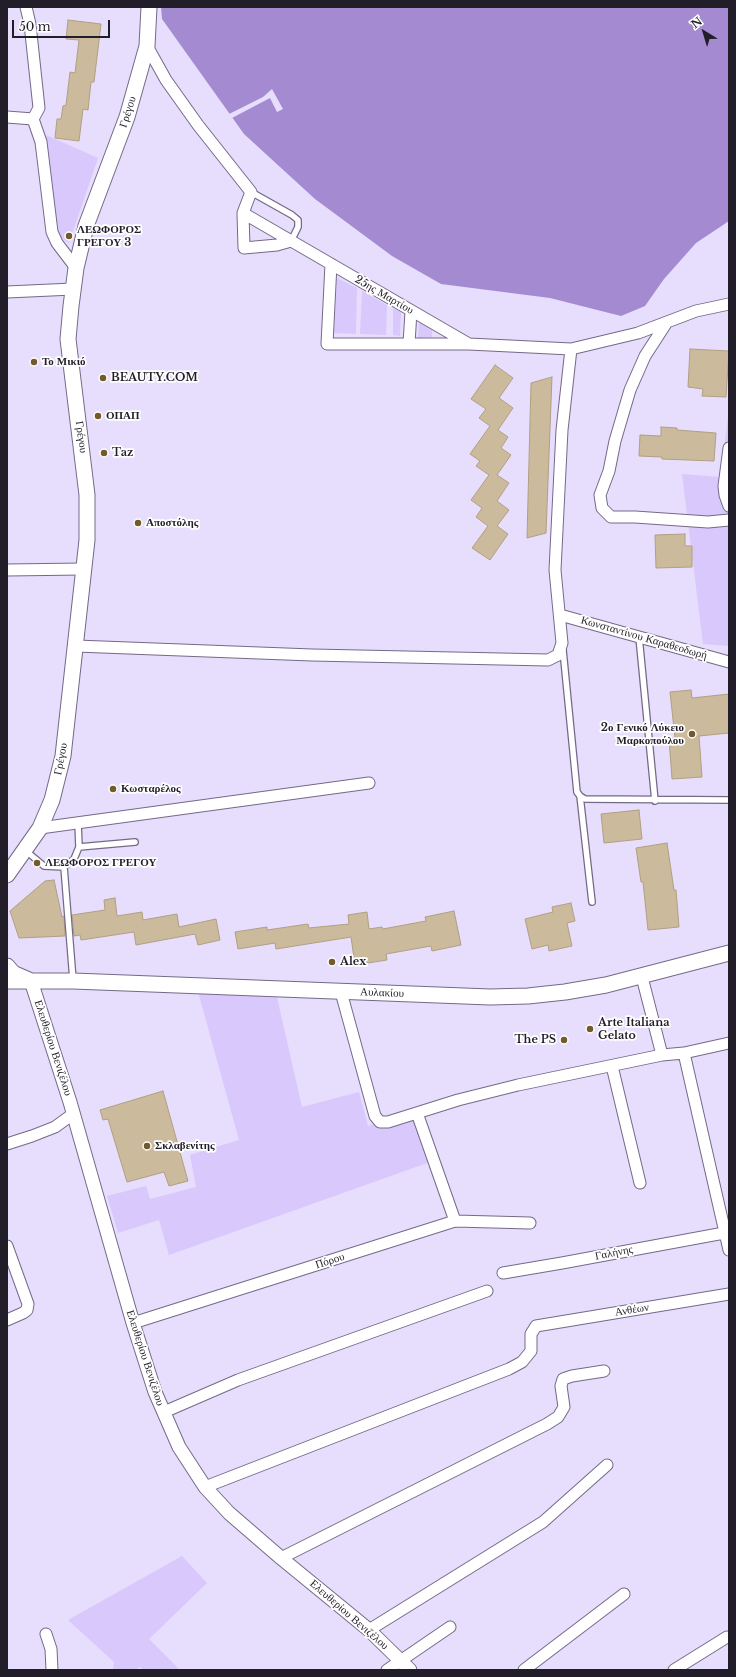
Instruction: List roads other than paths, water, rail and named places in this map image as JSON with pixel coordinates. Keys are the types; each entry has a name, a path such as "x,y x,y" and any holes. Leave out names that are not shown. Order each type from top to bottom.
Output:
{"main road":[{"name":"Γρέγου","path":"9,872 26,851 40,828 52,800 63,756 76,646 86,540 88,495 68,339 73,289 76,268 86,226 127,117 147,46 149,7"},
{"name":"Αυλακίου","path":"7,981 73,981 490,997 528,996 599,987 642,977 729,953"},
{"name":"Αυλακίου","path":"7,966 14,973 31,981"}],"street":[{"path":"26,7 30,24 39,108 33,119 40,142 52,232 57,243 76,268"},
{"path":"147,46 166,80 193,119 251,192 243,213 244,248 277,245 291,241"},
{"path":"7,117 33,119"},
{"name":"25ης Μαρτίου","path":"243,213 469,344 571,349 638,332 696,311 729,304"},
{"path":"331,264 327,344 469,344"},
{"path":"7,292 73,289"},
{"path":"409,344 411,311"},
{"path":"667,322 645,356 630,390 615,441 609,471 600,495 602,508 612,517 708,522 729,520"},
{"path":"76,646 312,655 548,660 558,655 562,643 555,570 562,430 571,349"},
{"path":"729,448 724,486 724,495 729,506"},
{"path":"7,570 83,569"},
{"name":"Κωνσταντίνου Καραθεοδωρή","path":"560,615 729,662"},
{"path":"40,828 369,783"},
{"path":"642,977 662,1055"},
{"name":"Ελευθερίου Βενιζέλου","path":"31,981 73,1114 133,1323 155,1392 179,1446 205,1487 229,1512 281,1558 368,1630 406,1666"},
{"path":"341,992 375,1116 380,1122 388,1122 458,1100 518,1085 662,1055 684,1053 729,1043"},
{"path":"684,1053 729,1250"},
{"path":"612,1066 640,1182"},
{"path":"417,1113 455,1221"},
{"path":"7,1144 55,1127 73,1114"},
{"name":"Πόρου","path":"133,1323 455,1221 530,1223"},
{"name":"Γαλήνης","path":"503,1273 724,1232"},
{"path":"7,1246 28,1304 27,1310 7,1320"},
{"path":"164,1412 238,1380 488,1291"},
{"name":"Ανθέων","path":"205,1487 509,1369 522,1362 531,1351 531,1334 536,1326 729,1294"},
{"path":"281,1558 547,1424 558,1417 564,1407 561,1386 563,1379 572,1376 604,1371"},
{"path":"368,1630 543,1522 607,1465"},
{"path":"524,1670 624,1594"},
{"path":"387,1670 406,1666 450,1627"},
{"path":"46,1634 51,1649 52,1670"},
{"path":"674,1670 727,1637"}],"lane":[{"path":"251,192 292,215 298,220 298,227 291,241"},
{"path":"639,637 655,800"},
{"path":"562,643 577,792 580,796 592,902"},
{"path":"580,796 585,799 729,800"},
{"path":"26,851 44,866 64,867 74,859 78,847 78,823"},
{"path":"78,847 135,842"},
{"path":"64,867 73,981"}],"place":[{"name":"ΛΕΩΦΟΡΟΣ ΓΡΕΓΟΥ 3","path":"69,236"},
{"name":"Το Μικιό","path":"34,362"},
{"name":"BEAUTY.COM","path":"103,378"},
{"name":"ΟΠΑΠ","path":"98,416"},
{"name":"Taz","path":"104,453"},
{"name":"Αποστόλης","path":"138,523"},
{"name":"2ο Γενικό Λύκειο Μαρκοπούλου","path":"692,734"},
{"name":"Κωσταρέλος","path":"113,789"},
{"name":"ΛΕΩΦΟΡΟΣ ΓΡΕΓΟΥ","path":"37,863"},
{"name":"Alex","path":"332,962"},
{"name":"Arte Italiana Gelato","path":"590,1029"},
{"name":"The PS","path":"564,1040"},
{"name":"Σκλαβενίτης","path":"147,1146"}]}
